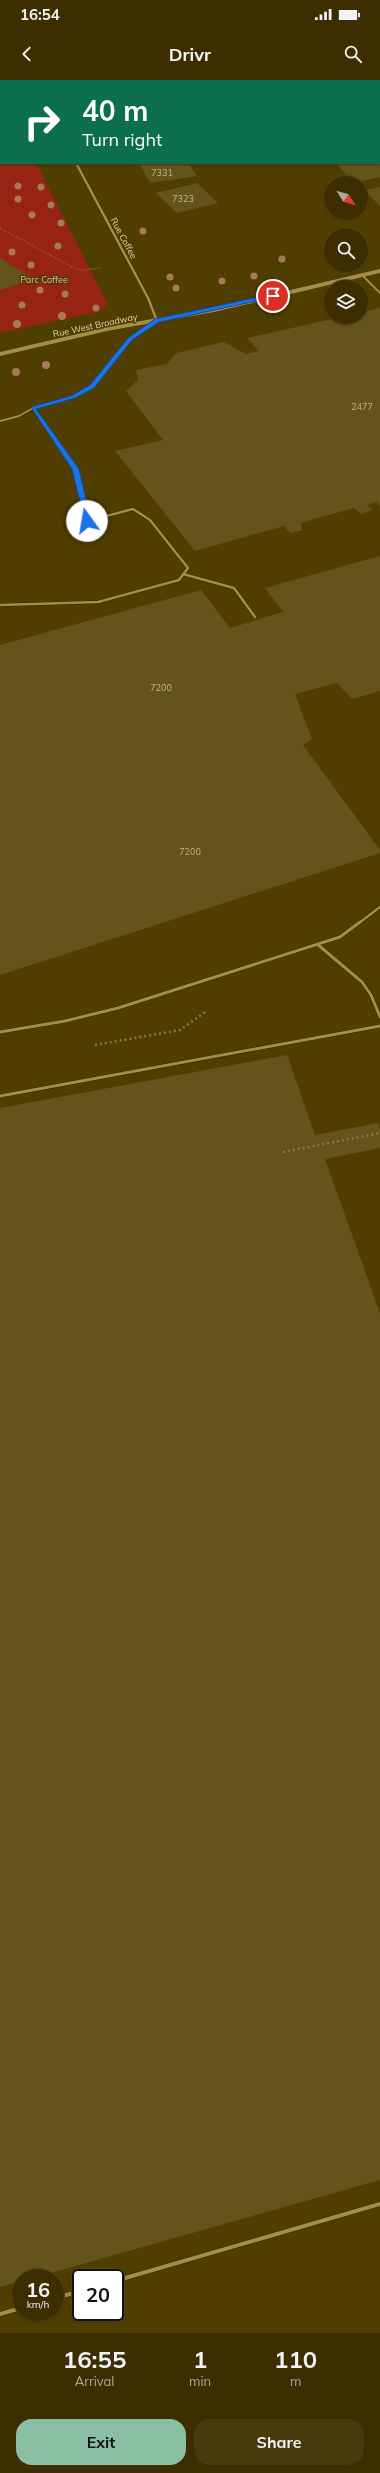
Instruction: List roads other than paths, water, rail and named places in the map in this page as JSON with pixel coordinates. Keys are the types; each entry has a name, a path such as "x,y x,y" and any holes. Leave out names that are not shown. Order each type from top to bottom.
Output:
{"street":[{"name":"Rue Coffee","path":"77,164 148,298 157,321"},
{"name":"Rue West Broadway","path":"0,354 107,329 157,321 380,271"}],"lane":[{"path":"362,275 380,293"},
{"path":"0,421 19,416 33,408 73,397 92,386 130,339 157,321"},
{"path":"0,605 98,602 179,580 188,568 142,513 133,509 87,521 76,469 33,408"},
{"path":"183,574 234,588 255,617"},
{"path":"0,1032 66,1021 118,1008 340,937 380,907"},
{"path":"316,944 337,963 360,978 368,989 380,1017"},
{"path":"0,1096 380,1026"},
{"path":"124,2278 380,2204"},
{"path":"0,2314 12,2311"}],"park label":[{"name":"Parc Coffee","path":"44,279"}]}
